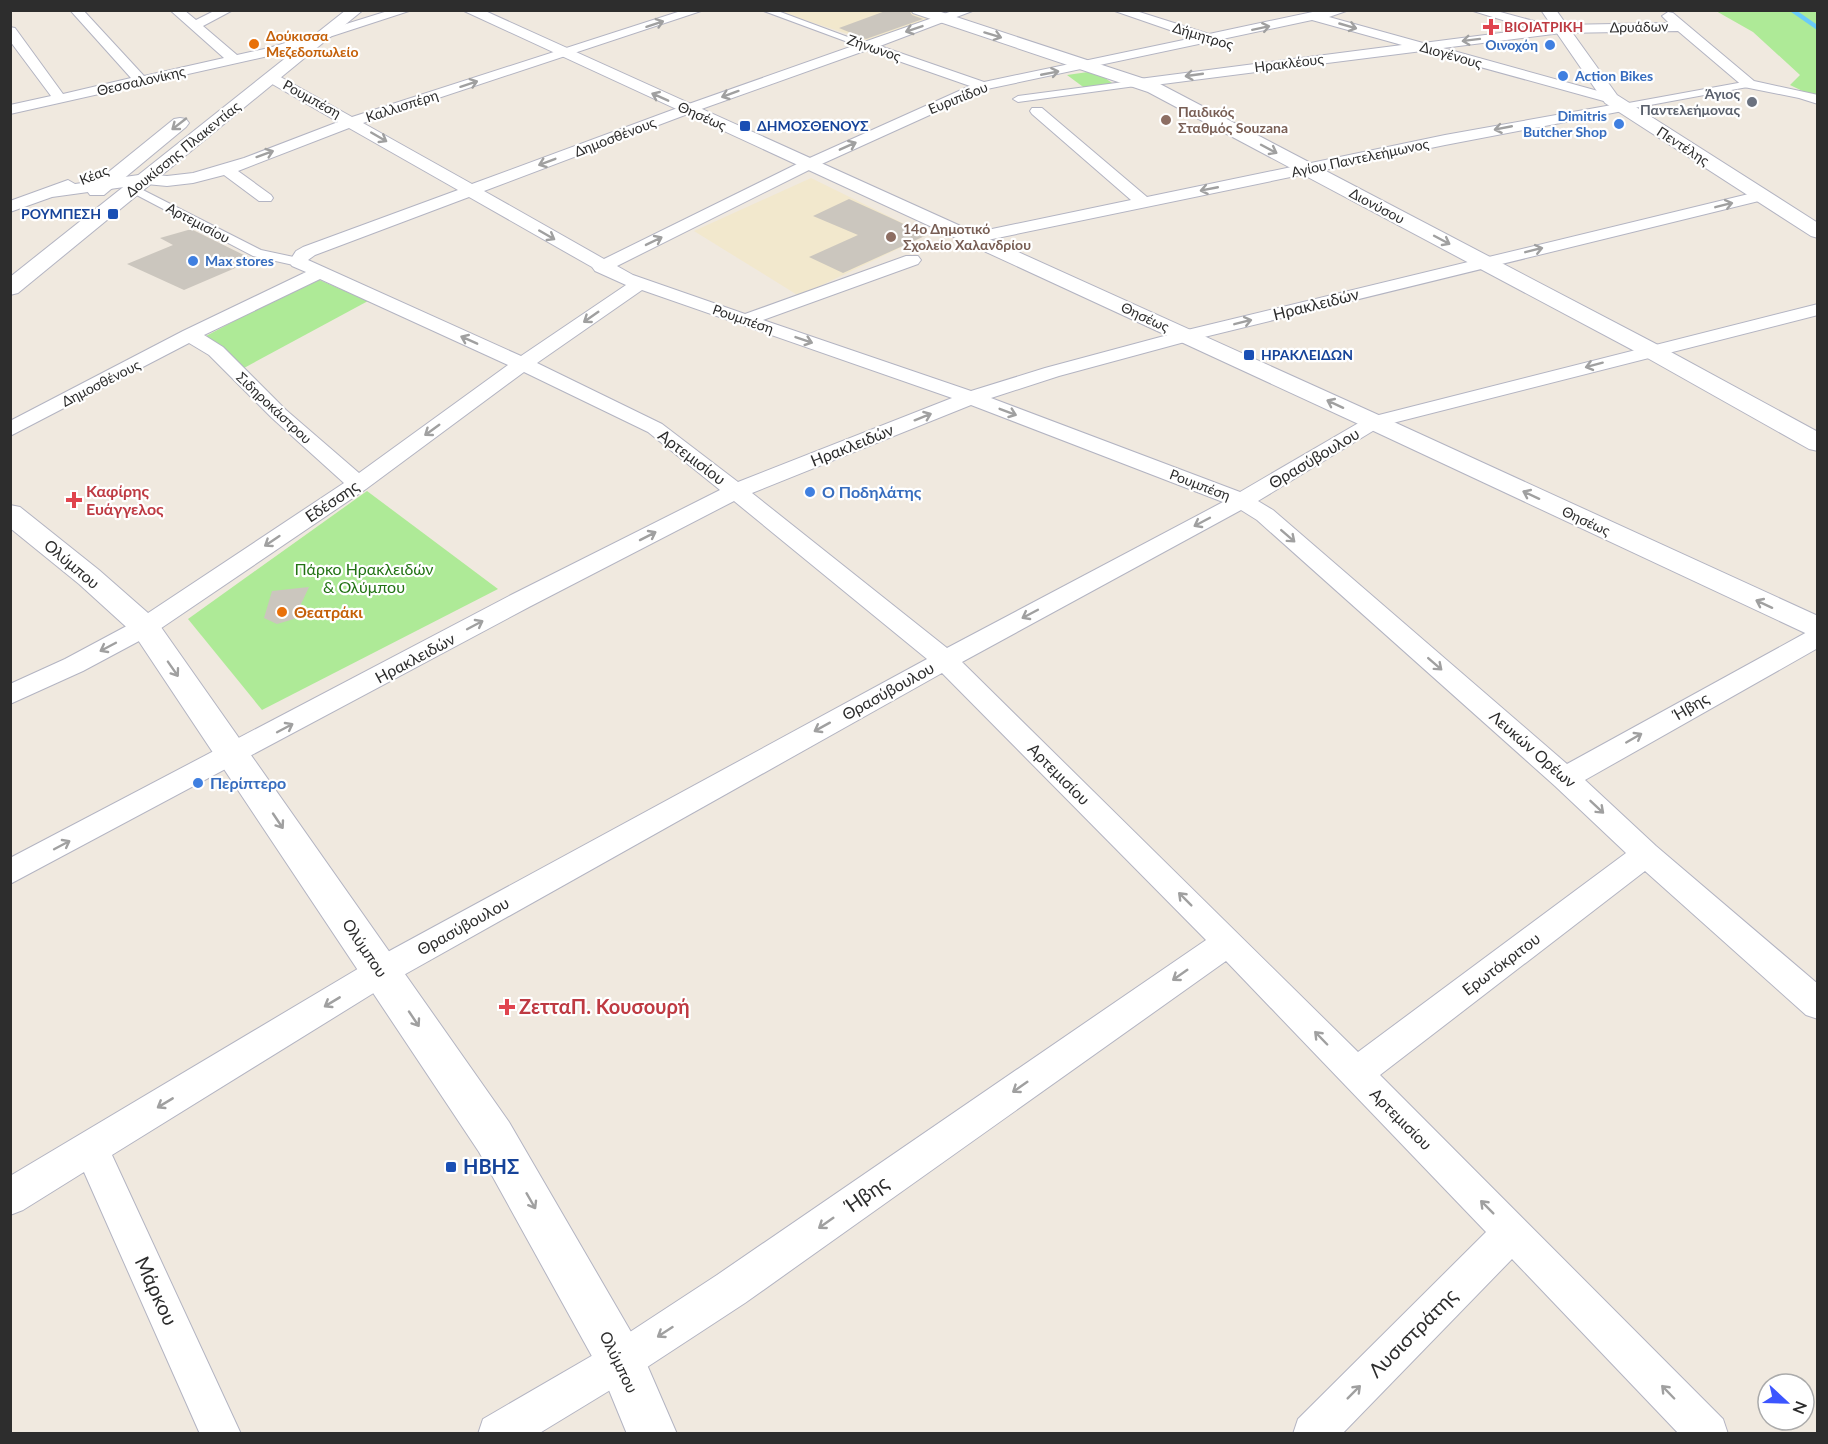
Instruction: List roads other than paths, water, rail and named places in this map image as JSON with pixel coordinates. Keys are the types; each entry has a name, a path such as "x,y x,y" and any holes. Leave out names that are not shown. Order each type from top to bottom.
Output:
{"street":[{"path":"76,10 141,81"},
{"path":"176,10 234,59"},
{"path":"193,26 227,10"},
{"name":"Δουκίσσης Πλακεντίας","path":"10,288 356,10"},
{"name":"Θεσσαλονίκης","path":"10,110 273,51 406,10"},
{"name":"Θησέως","path":"469,10 1374,422 1818,629"},
{"name":"Καλλισπέρη","path":"105,184 140,184 189,179 226,169 352,122 698,10"},
{"name":"Ζήνωνος","path":"765,10 983,86"},
{"name":"Διονύσου","path":"918,10 1154,88 1650,350 1818,443"},
{"name":"Δημοσθένους","path":"298,261 309,251 688,109 969,10"},
{"name":"Δήμητρος","path":"1118,10 1233,45"},
{"name":"Διογένους","path":"1291,10 1617,103"},
{"name":"Ευριπίδου","path":"601,267 809,164 983,86 1343,10"},
{"path":"1476,10 1555,29"},
{"name":"Πεντέλης","path":"1548,10 1555,29 1617,103 1818,232"},
{"path":"1662,10 1749,84 1802,94 1818,100"},
{"name":"Δουκίσσης Πλακεντίας","path":"242,75 308,24"},
{"name":"Δρυάδων","path":"1555,29 1681,27"},
{"name":"Ηρακλέους","path":"1037,111 1018,99 1555,29"},
{"path":"10,31 16,46 60,99"},
{"name":"Δήμητρος","path":"1256,52 1289,62"},
{"name":"Ρουμπέση","path":"272,78 472,190 601,267 639,284 971,398 1242,501"},
{"name":"Αγίου Παντελεήμωνος","path":"973,238 1617,103 1749,84"},
{"name":"Δουκίσσης Πλακεντίας","path":"81,206 136,158 199,109"},
{"path":"1037,111 1143,202"},
{"name":"Κέας","path":"10,207 136,158"},
{"path":"226,169 265,198"},
{"name":"Κέας","path":"52,192 105,184"},
{"name":"Αρτεμισίου","path":"140,184 257,254 298,261 318,273 522,364 655,428 736,490 945,660 1228,942 1708,1434"},
{"name":"Ηρακλειδών","path":"10,872 736,490 971,398 1052,372 1186,336 1761,196"},
{"path":"10,268 65,219"},
{"path":"745,320 912,260"},
{"name":"Δημοσθένους","path":"10,430 190,335 318,273"},
{"name":"Εδέσσης","path":"10,695 74,665 145,627 358,484 522,364 639,284"},
{"name":"Θρασύβουλου","path":"10,1197 382,971 945,660 1242,501 1374,422 1818,309"},
{"name":"Σιδηροκάστρου","path":"190,335 216,351 279,414 358,484"},
{"name":"Λευκών Ορέων","path":"1242,501 1265,515 1565,778 1646,854 1818,1005"},
{"name":"Ολύμπου","path":"10,513 89,577 145,627 494,1137 621,1361 652,1434"},
{"name":"Ήβης","path":"1565,778 1818,637"},
{"name":"Ερωτόκριτου","path":"1355,1074 1646,854"},
{"name":"Ήβης","path":"498,1434 621,1361 731,1289 1228,942"},
{"name":"Μάρκου","path":"91,1148 221,1434"},
{"name":"Λυσιστράτης","path":"1313,1434 1512,1232"}],"waterway":[{"path":"1792,10 1818,28"}],"place":[{"name":"ΒΙΟΙΑΤΡΙΚΗ","path":"1491,27"},
{"name":"Δούκισσα Μεζεδοπωλείο","path":"254,44"},
{"name":"Οινοχόη","path":"1550,45"},
{"name":"Action Bikes","path":"1563,76"},
{"name":"Άγιος Παντελεήμονας","path":"1752,102"},
{"name":"Παιδικός Σταθμός Souzana","path":"1166,120"},
{"name":"Dimitris Butcher Shop","path":"1619,124"},
{"name":"ΔΗΜΟΣΘΕΝΟΥΣ","path":"745,126"},
{"name":"ΡΟΥΜΠΕΣΗ","path":"113,214"},
{"name":"14ο Δημοτικό Σχολείο Χαλανδρίου","path":"891,237"},
{"name":"Max stores","path":"193,261"},
{"name":"ΗΡΑΚΛΕΙΔΩΝ","path":"1249,355"},
{"name":"Ο Ποδηλάτης","path":"810,492"},
{"name":"Καφίρης Ευάγγελος","path":"74,500"},
{"name":"Θεατράκι","path":"282,612"},
{"name":"Περίπτερο","path":"198,783"},
{"name":"ΖετταΠ. Κουσουρή","path":"507,1007"},
{"name":"ΗΒΗΣ","path":"451,1167"}],"park label":[{"name":"Πάρκο Ηρακλειδών & Ολύμπου","path":"364,578"}]}
